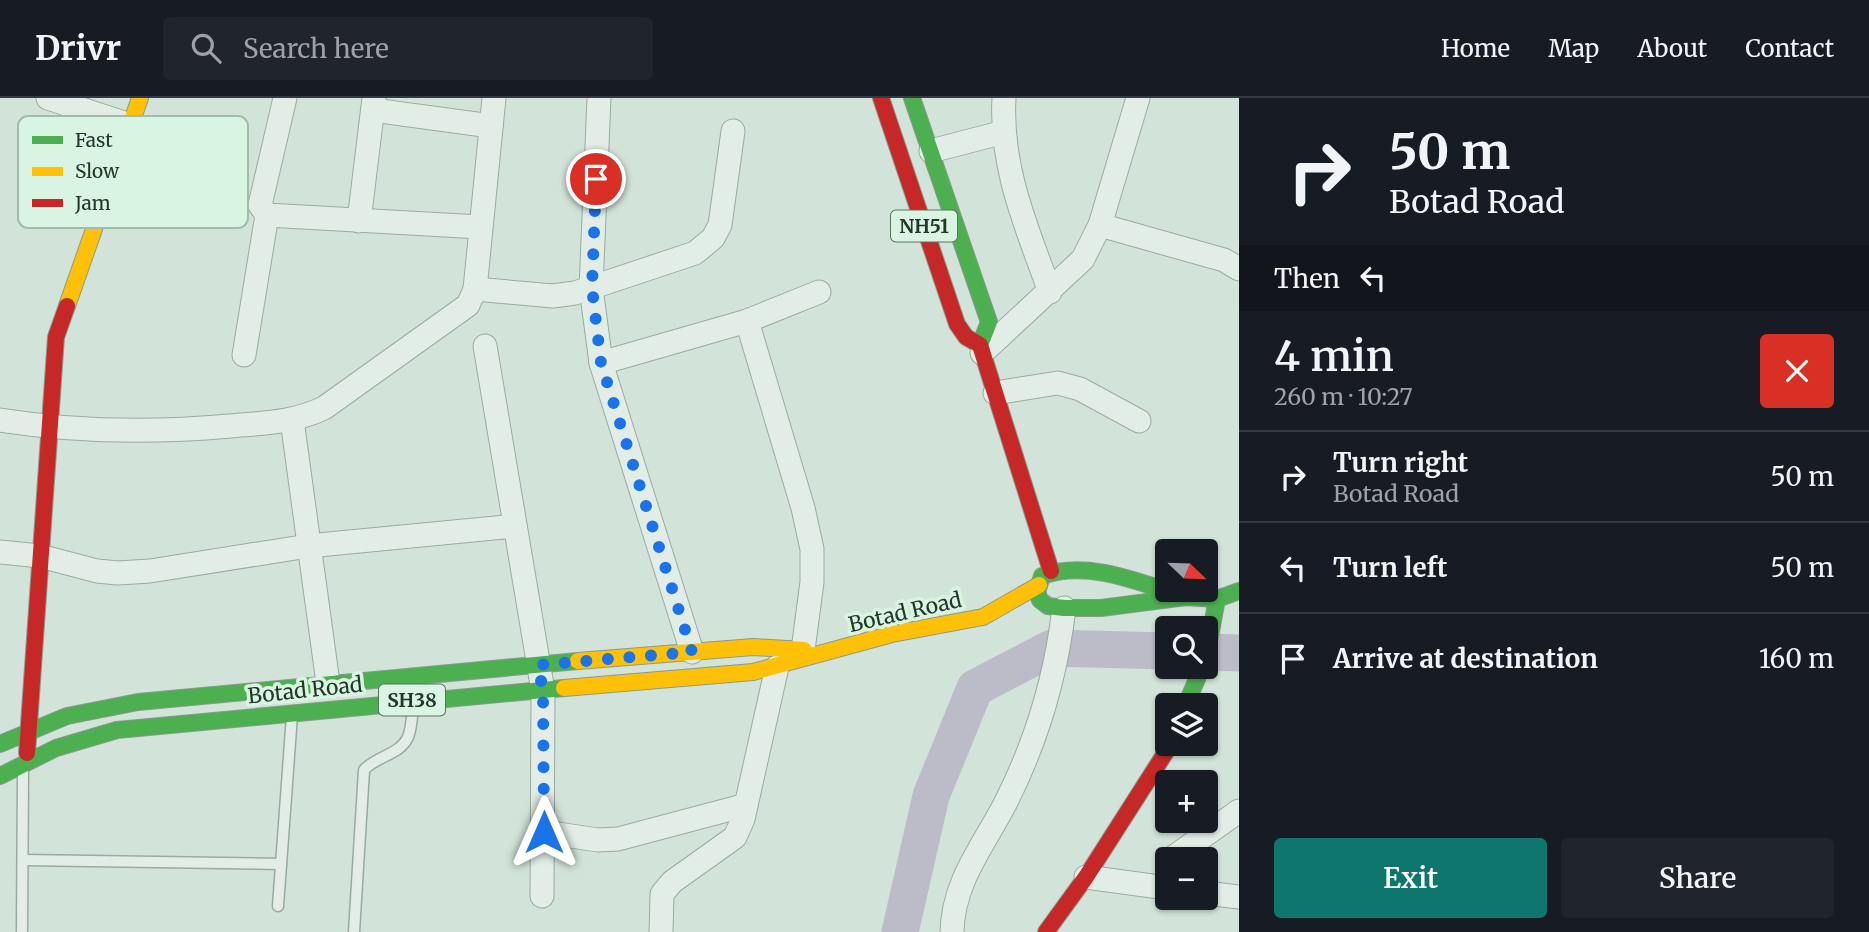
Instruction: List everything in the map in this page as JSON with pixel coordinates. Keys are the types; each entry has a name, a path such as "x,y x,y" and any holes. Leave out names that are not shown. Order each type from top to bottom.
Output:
{"main road":[{"path":"133,116 140,98"},
{"name":"NH51","path":"881,98 957,324 966,337 981,349 1051,571"},
{"name":"NH51","path":"912,98 989,322 981,349"},
{"path":"26,759 56,337 94,228"},
{"path":"1056,607 1040,600 1039,585 1042,576 1051,571 1083,570 1155,588"},
{"path":"1121,604 1129,595 1130,587 1123,579"},
{"name":"Botad Road","path":"985,615 1039,585"},
{"path":"1218,598 1239,591"},
{"name":"Botad Road","path":"0,776 26,759 70,742 117,730 414,700 666,681 777,667 892,634 985,615 1056,607 1101,608 1155,600"},
{"name":"Botad Road","path":"0,744 27,729 85,710 125,703 415,673 754,647 831,651"},
{"path":"1046,932 1086,877 1163,756"}],"street":[{"path":"48,98 103,116"},
{"path":"244,355 267,215 260,205 285,98"},
{"path":"0,420 50,428 149,433 292,420 324,408 468,305 475,289 494,98"},
{"path":"599,98 592,288 601,363 692,652"},
{"path":"1004,98 1004,132 1011,183 1050,292"},
{"path":"981,349 1050,292 1083,259 1100,225 1138,98"},
{"path":"359,222 373,104 491,126"},
{"path":"475,289 553,296 592,288 695,253 713,238 720,225 733,131"},
{"path":"931,151 1004,132"},
{"path":"267,215 480,227"},
{"path":"1100,225 1224,260 1239,269"},
{"path":"601,363 747,321 819,292"},
{"path":"747,321 803,508 812,549 812,582 803,650"},
{"path":"485,346 543,691 542,896"},
{"path":"995,393 1058,383 1080,389 1139,421"},
{"path":"292,420 328,683"},
{"path":"0,552 40,556 97,571 118,573 150,571 308,546 515,526"},
{"path":"952,932 956,902 966,871 1004,804 1029,750 1057,667 1056,607"},
{"path":"661,932 662,894 672,881 734,837 746,805 777,667"},
{"path":"544,832 598,840 618,839 746,805"},
{"path":"1188,847 1239,811"},
{"path":"1136,884 1155,870"},
{"path":"1086,877 1155,886"},
{"path":"1218,894 1239,897"}],"lane":[{"path":"354,932 364,771 371,762 401,747 409,737 415,673"},
{"path":"278,906 292,713"},
{"path":"22,932 26,759"},
{"path":"23,860 281,864"}],"waterway":[{"path":"900,932 931,796 975,688 1052,648 1155,651"},
{"path":"1218,652 1239,653"}],"traffic: fast":[{"path":"912,98 989,322 980,345"},
{"path":"1155,587 1096,571 1078,570 1042,576 1037,592 1040,600 1048,606 1064,608 1101,608 1155,601"},
{"path":"1218,599 1239,591"},
{"path":"1214,616 1216,602"},
{"path":"0,744 67,716 138,702 578,661"},
{"path":"1191,693 1197,679"},
{"path":"0,776 56,748 117,730 564,688"}],"traffic: slow":[{"path":"134,116 140,98"},
{"path":"67,306 94,228"},
{"path":"564,688 753,672 892,634 983,617 1039,585"},
{"path":"578,661 753,647 804,650"}],"traffic: jam":[{"path":"881,98 957,324 966,337 980,345 1051,571"},
{"path":"27,753 56,337 67,306"},
{"path":"1046,932 1086,877 1163,756"}],"route":[{"path":"544,832 543,691 538,665 692,652 601,363 592,288 596,179"}]}
